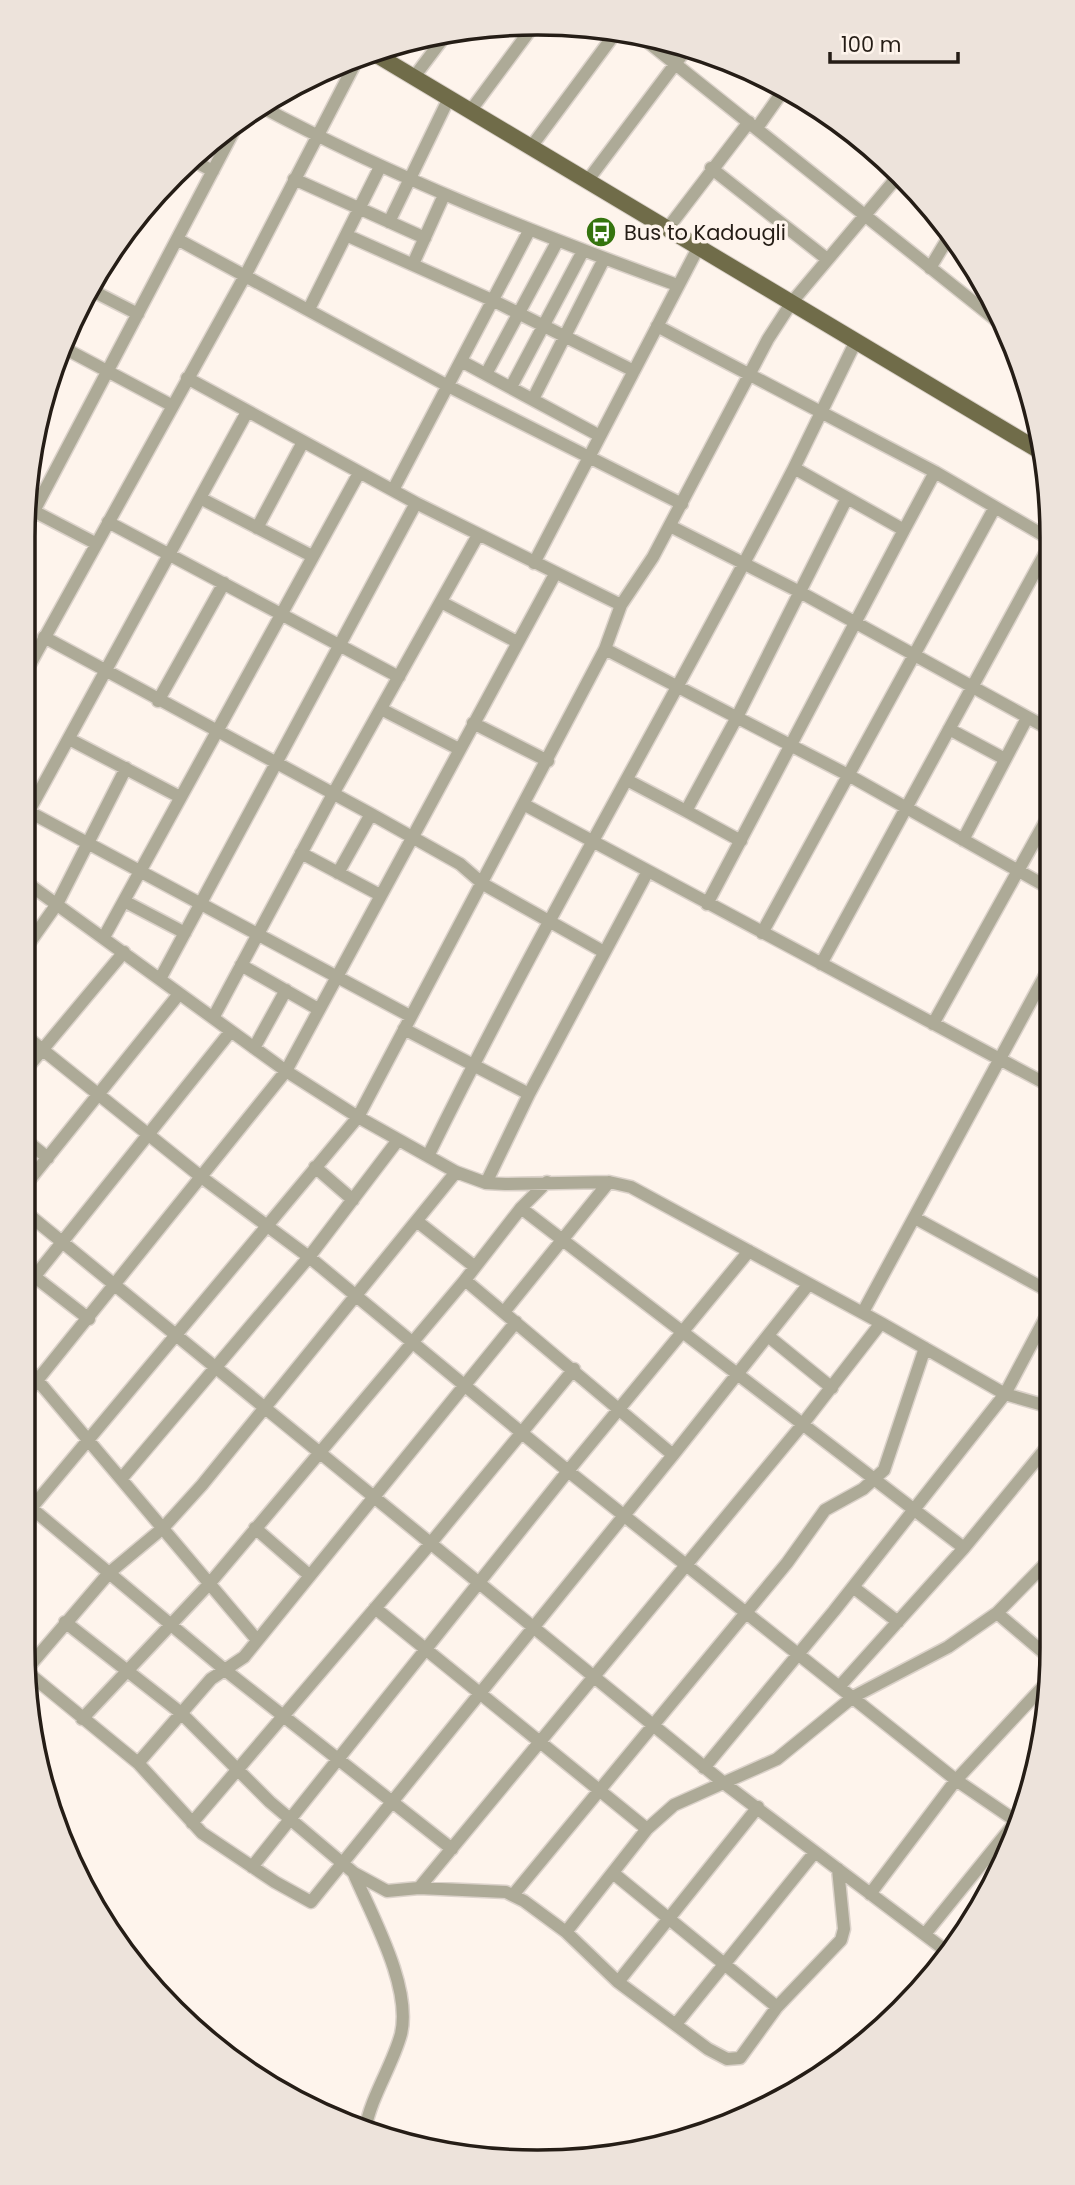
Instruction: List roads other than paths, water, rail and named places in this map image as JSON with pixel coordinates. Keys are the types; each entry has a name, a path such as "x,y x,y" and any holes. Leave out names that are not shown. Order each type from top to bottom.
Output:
{"main road":[{"path":"384,59 1031,446"}],"street":[{"path":"471,110 526,35"},
{"path":"531,147 611,40"},
{"path":"414,77 437,45"},
{"path":"658,50 988,314"},
{"path":"589,180 681,56"},
{"path":"35,652 246,274 315,135 351,71"},
{"path":"668,228 711,168 778,96"},
{"path":"389,222 449,98"},
{"path":"271,112 408,180 557,242 677,285"},
{"path":"37,494 108,371 228,142"},
{"path":"201,165 213,171"},
{"path":"309,309 380,167"},
{"path":"711,168 827,259"},
{"path":"293,178 425,238"},
{"path":"35,1498 177,1334 358,1117 548,761 605,649 621,605 682,504 748,372 792,302 893,182"},
{"path":"413,264 444,195"},
{"path":"393,490 529,231"},
{"path":"346,235 494,301 634,371"},
{"path":"177,239 246,274 448,386 588,459 682,504"},
{"path":"486,374 557,242"},
{"path":"930,268 945,244"},
{"path":"534,563 699,246"},
{"path":"511,387 583,251"},
{"path":"533,399 604,259"},
{"path":"98,294 138,314"},
{"path":"657,326 936,472 1040,533"},
{"path":"428,1156 548,920 679,688 794,468 856,341"},
{"path":"71,352 171,405"},
{"path":"461,361 600,436"},
{"path":"187,378 416,503 621,605"},
{"path":"35,796 69,739 247,412"},
{"path":"257,528 303,442"},
{"path":"794,468 904,530"},
{"path":"707,904 936,472"},
{"path":"104,937 359,473"},
{"path":"200,498 312,556"},
{"path":"686,811 736,719 847,498"},
{"path":"160,979 416,503"},
{"path":"762,933 995,507"},
{"path":"36,512 95,543"},
{"path":"108,522 399,677"},
{"path":"670,526 857,623 1040,724"},
{"path":"212,1018 332,794 478,535"},
{"path":"821,964 1040,563"},
{"path":"35,1384 286,1072 555,574"},
{"path":"158,701 223,583"},
{"path":"441,602 517,642"},
{"path":"44,637 216,733 370,814 468,870 483,884 604,952"},
{"path":"605,649 850,776 1040,883"},
{"path":"381,709 459,750"},
{"path":"962,840 1027,718"},
{"path":"473,723 548,761"},
{"path":"949,729 1005,759"},
{"path":"69,739 180,797"},
{"path":"35,935 57,904 86,842 126,768"},
{"path":"627,780 741,841"},
{"path":"525,805 1040,1081"},
{"path":"338,873 370,814"},
{"path":"35,818 86,842 410,1016"},
{"path":"933,1024 1040,832"},
{"path":"301,853 380,895"},
{"path":"486,1183 529,1094 648,871"},
{"path":"35,888 286,1072 358,1117 456,1172 486,1183 609,1182 652,1197 808,1285 863,1312 1005,1394 1040,1404"},
{"path":"124,901 185,933"},
{"path":"35,1059 124,952"},
{"path":"241,965 318,1009"},
{"path":"863,1312 1040,985"},
{"path":"254,1048 286,990"},
{"path":"35,1174 179,994"},
{"path":"404,1029 529,1094"},
{"path":"89,1319 35,1277 231,1031"},
{"path":"35,1043 200,1176 358,1296 568,1471 687,1563 956,1780 1011,1814"},
{"path":"122,1478 309,1258 398,1140"},
{"path":"35,1148 48,1158"},
{"path":"315,1167 353,1200"},
{"path":"35,1660 109,1573 163,1528 265,1410 456,1172"},
{"path":"82,1719 209,1583 414,1342 520,1208 547,1182"},
{"path":"504,1312 609,1182"},
{"path":"520,1208 964,1548"},
{"path":"915,1218 1040,1287"},
{"path":"35,1219 704,1768 941,1947"},
{"path":"418,1222 475,1267"},
{"path":"252,1867 568,1471 749,1251"},
{"path":"465,1280 673,1455"},
{"path":"36,1679 138,1763 192,1823 216,1844 311,1902 534,1630 808,1285"},
{"path":"138,1763 211,1679 241,1660 516,1322"},
{"path":"419,1888 832,1388 881,1323"},
{"path":"704,1768 853,1587 1005,1394 1040,1329"},
{"path":"768,1336 832,1388"},
{"path":"513,1895 747,1611 825,1510 847,1500 875,1481 890,1459 925,1348"},
{"path":"192,1823 430,1544 574,1369"},
{"path":"35,1377 257,1640"},
{"path":"839,1687 964,1548 1040,1455"},
{"path":"35,1517 452,1849"},
{"path":"255,1528 309,1575"},
{"path":"566,1932 647,1829 674,1805 724,1784 793,1748 853,1697 926,1661 997,1613 1040,1579"},
{"path":"853,1587 898,1622"},
{"path":"376,1608 647,1829"},
{"path":"997,1613 1040,1650"},
{"path":"65,1622 181,1713 290,1821 354,1874 387,1891 419,1888 500,1891 513,1895 566,1932 618,1982 723,2058 734,2060 746,2053 777,2007 841,1940 844,1929 838,1869"},
{"path":"870,1894 956,1780 1038,1692"},
{"path":"618,1982 758,1807"},
{"path":"925,1934 1002,1840"},
{"path":"676,2024 815,1852"},
{"path":"613,1873 777,2007"},
{"path":"354,1874 388,1956 403,2013 400,2036 367,2120"}],"place":[{"name":"Bus to Kadougli","path":"601,232"}]}
